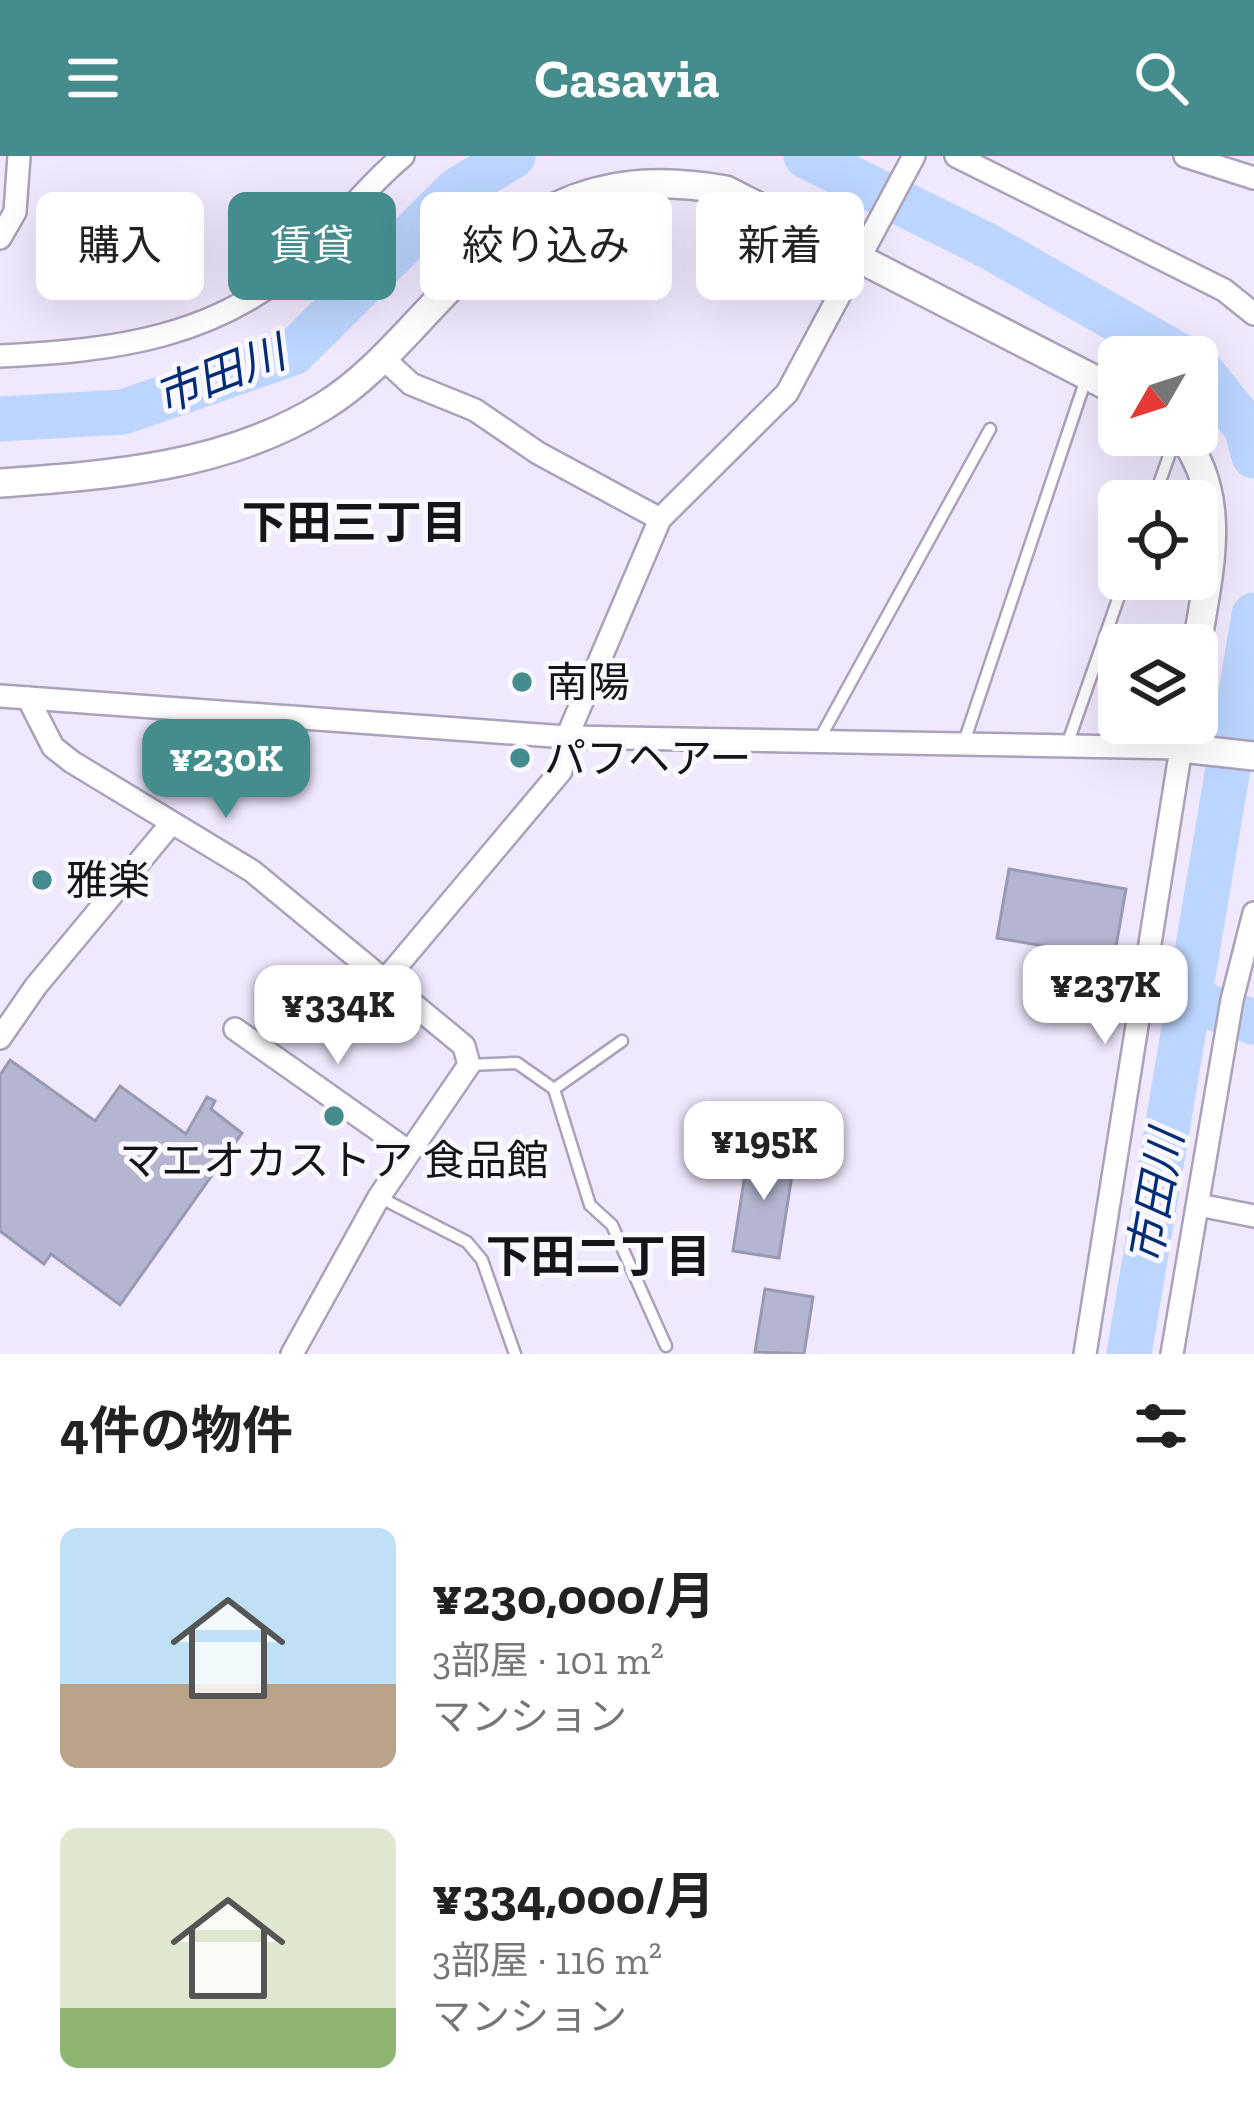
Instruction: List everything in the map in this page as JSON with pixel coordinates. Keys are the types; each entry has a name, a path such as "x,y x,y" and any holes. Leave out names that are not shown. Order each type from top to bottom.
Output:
{"street":[{"path":"0,238 15,212 20,156"},
{"path":"0,356 106,351 211,320 261,292 305,257 403,156"},
{"path":"864,250 914,156"},
{"path":"956,156 1224,290 1254,314"},
{"path":"1185,156 1254,178"},
{"path":"0,483 136,472 238,446 326,405 383,358 503,236 553,208 628,182 683,182 730,192"},
{"path":"864,260 1098,381"},
{"path":"386,979 561,771 567,736 660,519 787,393 837,300"},
{"path":"383,358 411,384 475,410 538,453 660,519"},
{"path":"1198,456 1215,532 1200,624"},
{"path":"0,696 567,736 1098,742"},
{"path":"28,698 53,747 252,871 464,1046 469,1065 379,1198 292,1354"},
{"path":"1085,1354 1182,744"},
{"path":"1213,744 1254,756"},
{"path":"0,1038 36,986 170,824"},
{"path":"1172,1354 1232,1000 1254,913"},
{"path":"236,1029 408,1151"},
{"path":"1199,1205 1254,1216"}],"lane":[{"path":"964,742 1088,376"},
{"path":"817,742 990,429"},
{"path":"1066,745 1118,600"},
{"path":"554,1089 622,1041"},
{"path":"469,1065 517,1064 554,1089 590,1205 612,1225 666,1346"},
{"path":"379,1198 467,1242 482,1260 515,1354"}],"building":[{"path":"1009,869 1126,889 1114,958 997,938"},
{"path":"10,1060 95,1121 120,1086 186,1134 207,1097 215,1101 211,1109 242,1133 120,1305 51,1254 44,1264 0,1231 0,1075"},
{"path":"749,1149 795,1156 779,1258 733,1251"},
{"path":"765,1289 813,1297 804,1354 755,1352"}],"waterway":[{"name":"市田川","path":"0,419 123,412 293,353 457,190 513,156"},
{"name":"市田川","path":"806,156 988,246 1145,336"},
{"name":"市田川","path":"1218,392 1246,427 1254,456"},
{"name":"市田川","path":"1129,1354 1254,615"},
{"path":"1190,1000 1254,1022"}],"place":[{"name":"南陽","path":"522,682"},
{"name":"パフヘアー","path":"520,758"},
{"name":"雅楽","path":"42,880"},
{"name":"マエオカストア 食品館","path":"334,1116"}],"district":[{"name":"下田三丁目","path":"354,523"},
{"name":"下田二丁目","path":"598,1257"}]}
